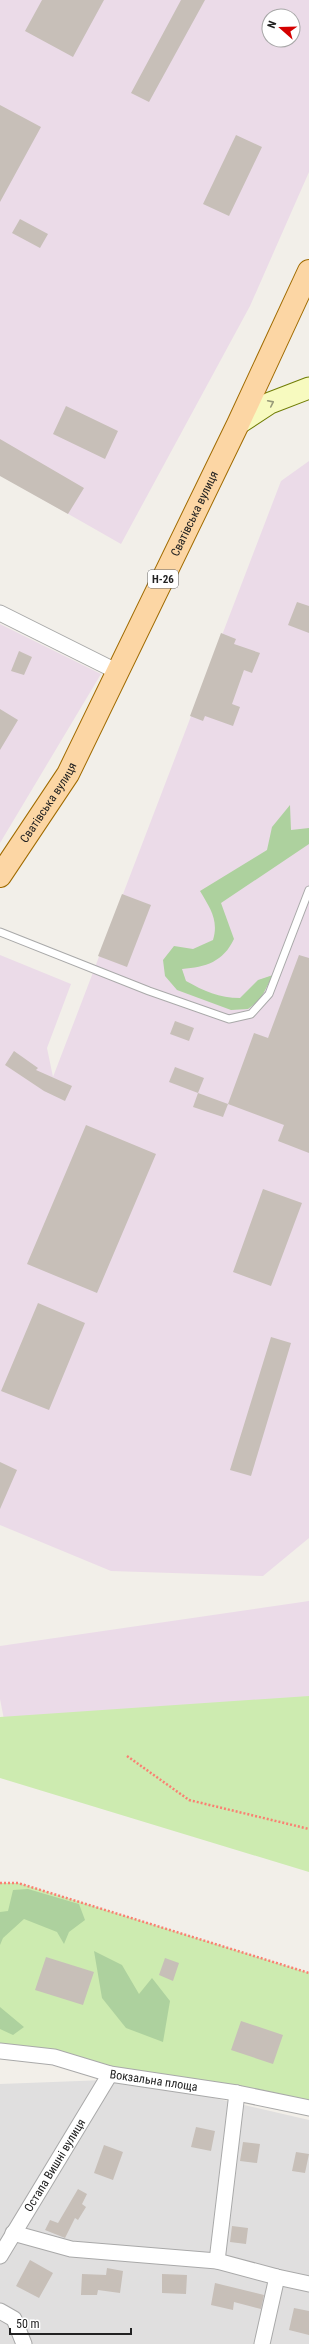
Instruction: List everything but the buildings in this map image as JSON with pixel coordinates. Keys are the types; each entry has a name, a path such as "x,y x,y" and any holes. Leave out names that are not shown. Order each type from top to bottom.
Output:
{"main road":[{"name":"Сватівська вулиця","path":"0,876 68,774 238,424 309,271"}],"street":[{"path":"238,424 270,403 309,388"},
{"path":"0,613 118,672"},
{"name":"Вокзальна площа","path":"0,2051 54,2057 110,2074 237,2092 309,2108"},
{"name":"Остапа Вишні вулиця","path":"0,2256 12,2233 110,2074"},
{"path":"217,2261 237,2092"},
{"path":"12,2233 71,2249 217,2261 277,2278 309,2284"},
{"path":"262,2344 277,2278"},
{"path":"0,2311 14,2319 24,2344"}],"lane":[{"path":"0,932 149,991 229,1019 251,1014 269,994 309,890"}],"path":[{"path":"127,1756 189,1800 309,1829"},
{"path":"0,1882 18,1882 309,1974"}],"shaded area":[{"path":"0,0 309,0 309,172 250,306 121,544 0,475"},
{"path":"309,461 309,1538 263,1576 111,1571 0,1525 0,955 71,984 47,1048 53,1077 281,481"},
{"path":"0,624 101,674 0,843"},
{"path":"309,1601 309,1702 9,1745 0,1699 0,1646"},
{"path":"132,2079 309,2120 309,2344 0,2344 0,2084"}],"green space":[{"path":"290,805 291,830 309,828 309,844 221,903 234,939 230,947 213,962 199,967 182,969 186,981 212,993 232,998 240,998 258,980 273,975 260,1000 248,1009 231,1010 177,990 165,976 163,960 174,946 193,949 213,940 215,933 212,914 200,891 267,850 272,827"},
{"path":"309,1696 309,1872 0,1778 0,1717"},
{"path":"0,1883 18,1883 309,1973 309,2108 0,2051"},
{"path":"28,1889 79,1904 85,1920 69,1932 64,1944 57,1932 24,1919 3,1938 0,1945 0,1912 8,1911 13,1890"},
{"path":"94,1951 122,1965 139,1994 152,1978 170,2001 163,2042 126,2028 102,1998"},
{"path":"0,2007 24,2027 13,2035 0,2029"}]}
